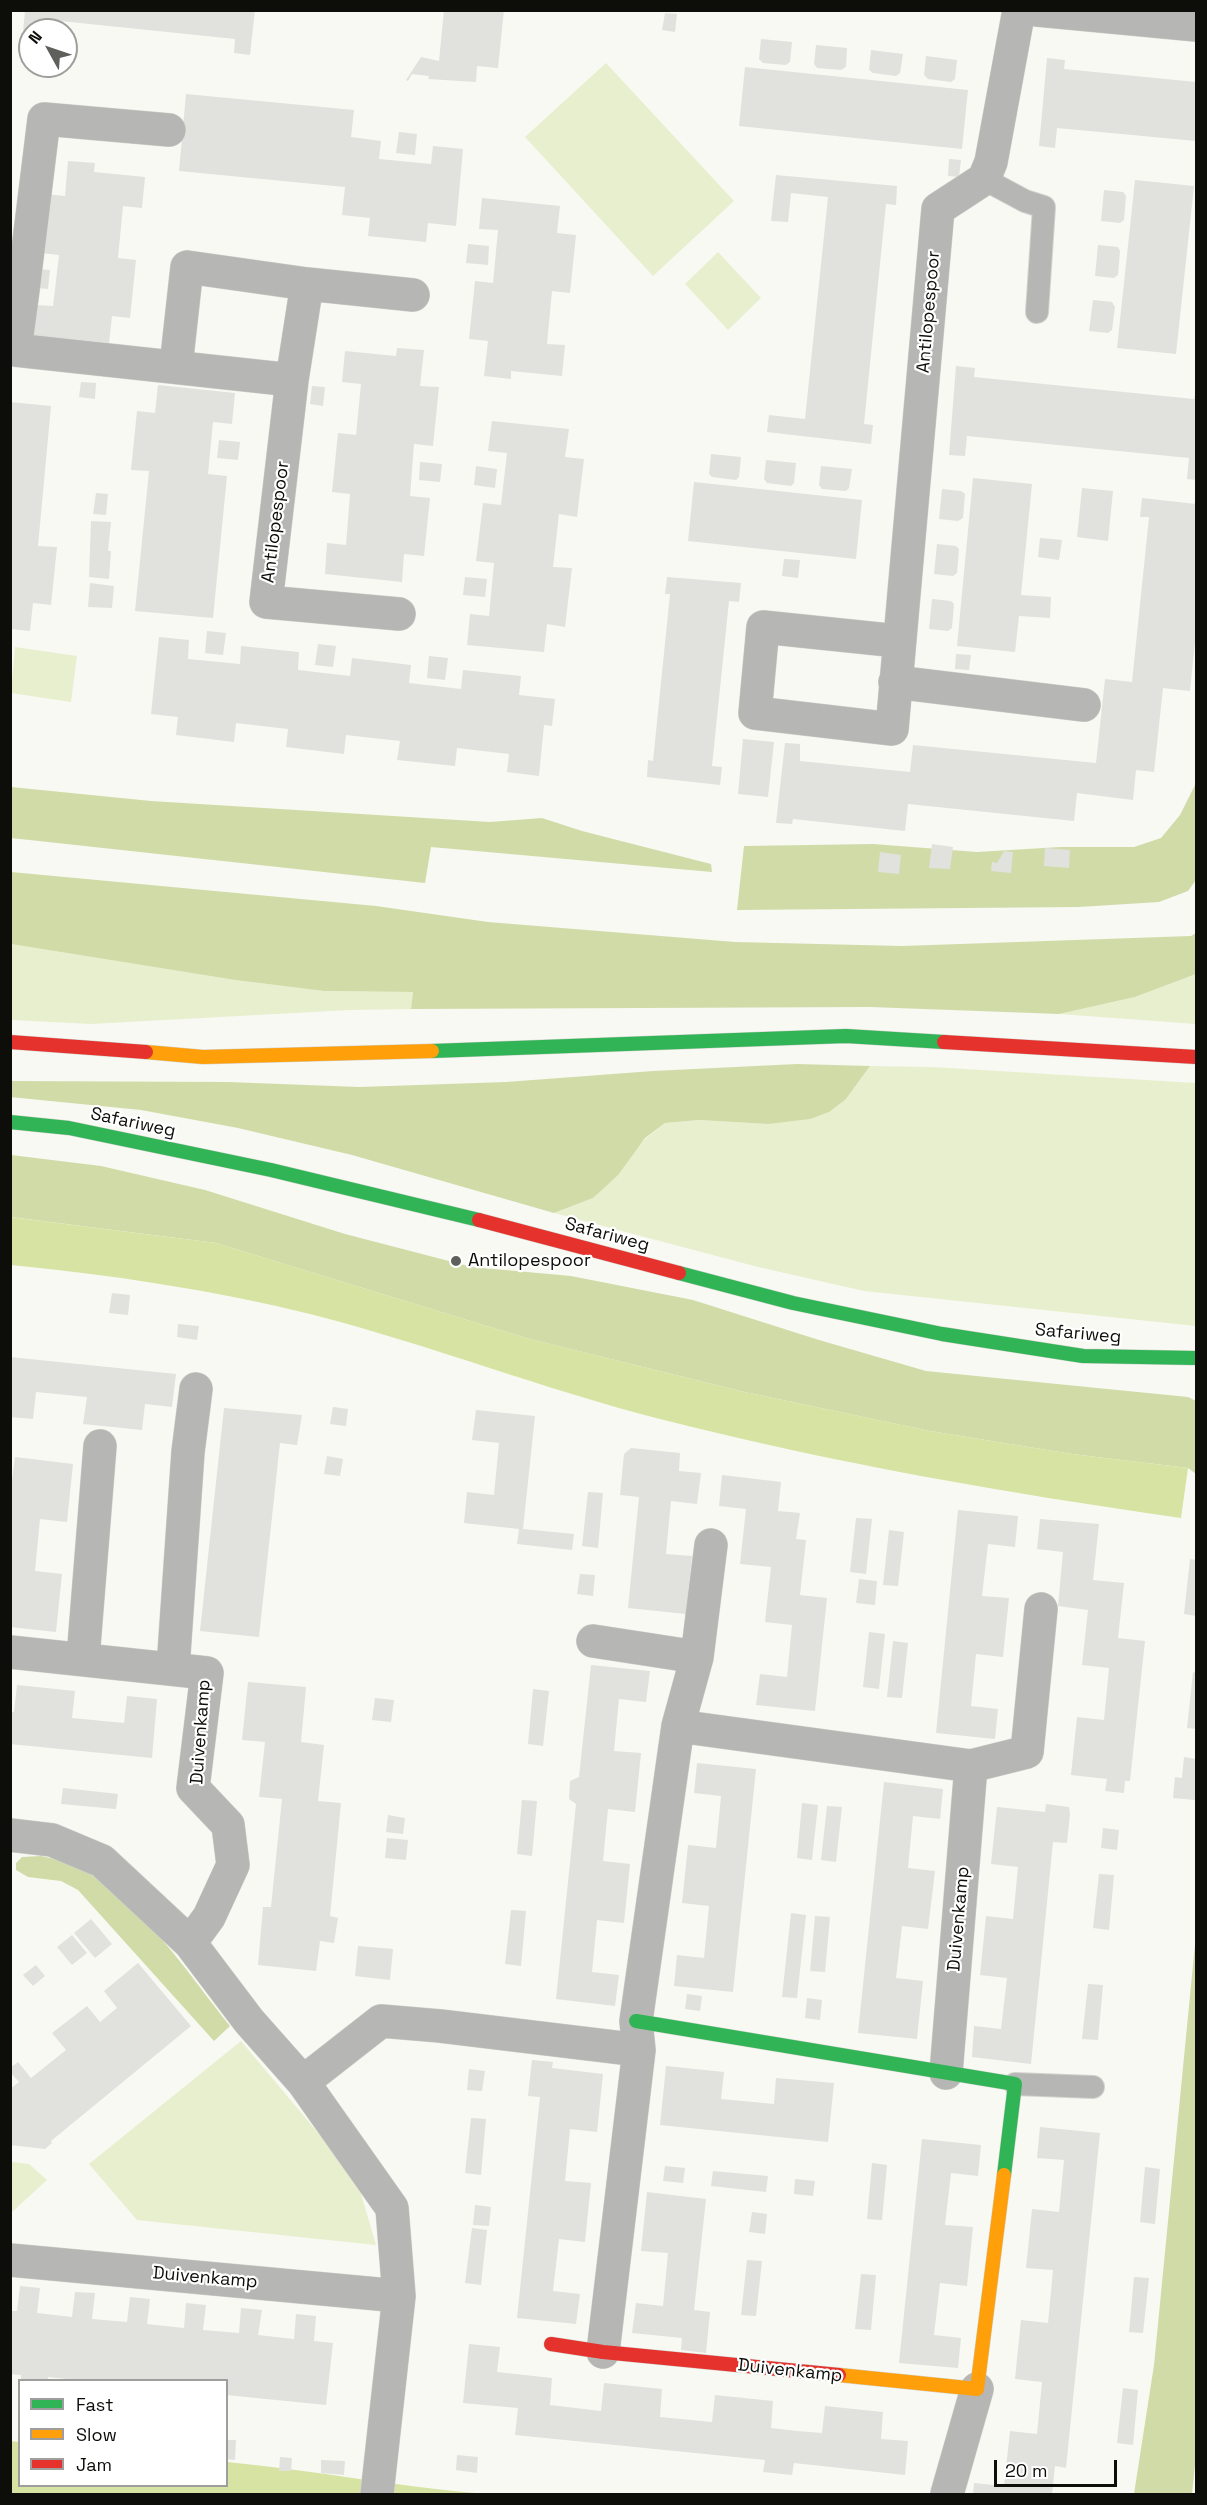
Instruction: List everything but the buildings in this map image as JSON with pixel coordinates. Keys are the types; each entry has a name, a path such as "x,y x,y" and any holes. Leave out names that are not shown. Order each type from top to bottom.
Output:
{"street":[{"path":"984,179 991,162 1019,10"},
{"path":"1036,10 1197,25"},
{"path":"169,130 45,119 17,290 13,350 292,380"},
{"name":"Antilopespoor","path":"898,641 763,627 755,713 892,729 938,209 984,179"},
{"path":"176,366 187,267 307,285 413,295"},
{"name":"Antilopespoor","path":"307,285 292,380 266,602 399,614"},
{"path":"895,682 1084,705"},
{"path":"10,1042 203,1057 378,1051 448,1052 846,1036 1197,1057"},
{"name":"Safariweg","path":"10,1122 69,1128 271,1170 469,1217 793,1303 942,1334 1083,1356 1194,1360"},
{"name":"Duivenkamp","path":"173,1668 188,1452 196,1389"},
{"path":"83,1658 100,1446"},
{"path":"603,2352 638,2036 678,1726 697,1657 711,1545"},
{"path":"678,1726 971,1766 1027,1752 1041,1609"},
{"path":"593,1641 697,1657"},
{"name":"Duivenkamp","path":"10,1652 207,1673 193,1788 228,1825 233,1864 209,1917 190,1943"},
{"name":"Duivenkamp","path":"946,2073 971,1766"},
{"path":"10,1835 52,1840 102,1861 190,1943 249,2021 303,2082 392,2208 399,2296 379,2481"},
{"path":"303,2082 381,2021 638,2036 946,2073 1015,2084 977,2390 947,2494"},
{"name":"Duivenkamp","path":"10,2260 399,2296"},
{"name":"Duivenkamp","path":"551,2344 603,2352 977,2390"}],"lane":[{"path":"984,179 1025,201 1044,207 1037,312"},
{"path":"1015,2084 1093,2087"}],"shaded area":[{"path":"606,63 734,201 653,276 525,137"},
{"path":"718,252 761,298 728,330 685,284"},
{"path":"15,647 77,656 71,702 11,693"},
{"path":"1196,783 1196,880 1188,891 1159,902 1079,907 737,910 744,846 873,844 977,852 1060,847 1134,847 1161,838 1180,815"},
{"path":"11,787 151,801 490,822 542,818 582,831 711,864 712,872 431,847 425,883 11,838"},
{"path":"11,872 376,906 488,922 735,942 902,946 1191,936 1196,933 1196,974 1135,997 1059,1014 870,1007 411,1009 413,992 324,991 235,980 11,944"},
{"path":"11,944 235,980 324,991 413,992 411,1009 350,1010 91,1024 11,1020"},
{"path":"1196,974 1196,1024 1059,1014 1135,997"},
{"path":"797,1064 870,1066 846,1099 829,1112 810,1119 768,1124 699,1120 665,1123 645,1138 618,1175 593,1198 554,1213 352,1155 238,1128 141,1110 10,1097 11,1081 228,1082 359,1087 506,1082 653,1071"},
{"path":"870,1066 932,1067 1196,1083 1196,1326 864,1291 758,1267 554,1213 593,1198 645,1139 665,1123 699,1120 768,1124 846,1099"},
{"path":"11,1155 101,1166 205,1190 345,1234 472,1267 571,1276 693,1300 926,1371 1188,1397 1196,1401 1196,1474 1188,1468 1072,1454 930,1431 740,1391 526,1338 216,1243 11,1217"},
{"path":"10,1217 216,1243 526,1338 740,1391 930,1431 1072,1454 1188,1468 1181,1518 919,1476 789,1450 616,1407 314,1315 163,1284 11,1265"},
{"path":"41,1856 68,1863 92,1875 115,1892 157,1934 230,2026 214,2041 78,1890 61,1881 28,1877 16,1870 16,1863 22,1857"},
{"path":"1196,1934 1196,2455 1192,2494 1134,2494 1154,2365"},
{"path":"241,2041 324,2140 361,2194 376,2245 137,2220 89,2164"},
{"path":"11,2162 29,2164 47,2180 11,2213"},
{"path":"10,2441 18,2442 18,2487 228,2487 228,2462 486,2494 11,2494"}],"traffic: fast":[{"path":"432,1051 846,1036 944,1042"},
{"path":"10,1122 69,1128 271,1170 479,1220"},
{"path":"679,1273 793,1303 942,1334 1083,1356 1196,1358"},
{"path":"636,2021 1015,2084 1004,2175"}],"traffic: slow":[{"path":"146,1052 203,1057 432,1051"},
{"path":"839,2375 977,2389 1004,2175"}],"traffic: jam":[{"path":"10,1042 146,1052"},
{"path":"944,1042 1196,1057"},
{"path":"479,1220 679,1273"},
{"path":"551,2344 603,2352 839,2375"}],"place":[{"name":"Antilopespoor","path":"456,1261"}]}
